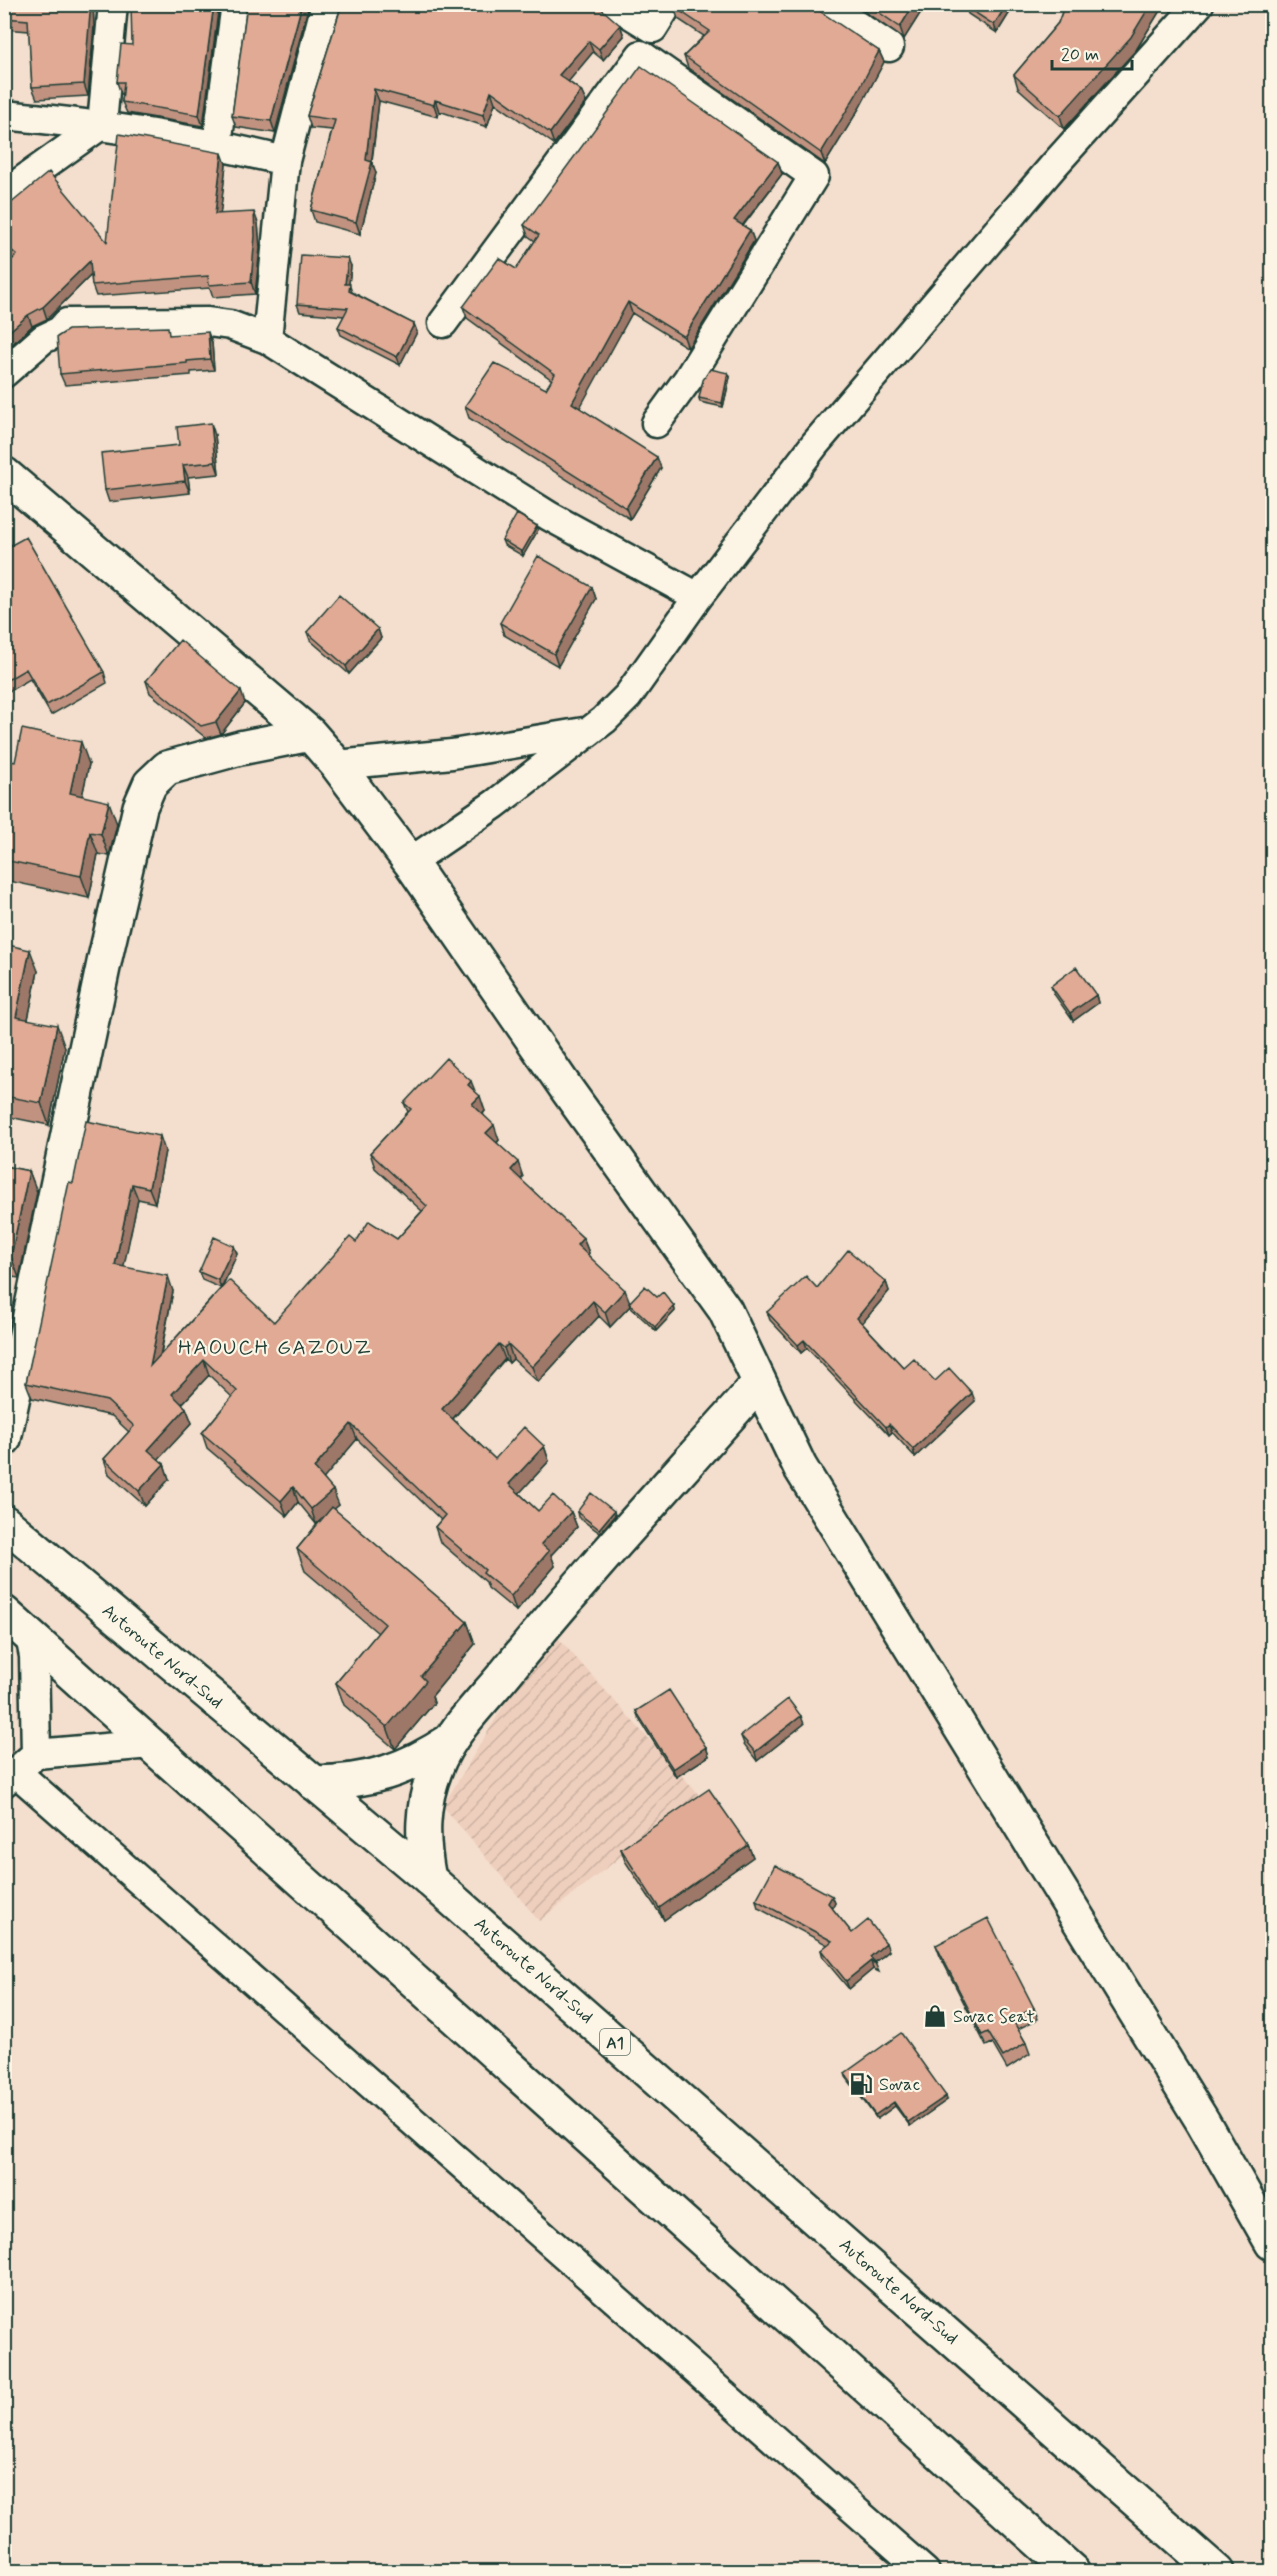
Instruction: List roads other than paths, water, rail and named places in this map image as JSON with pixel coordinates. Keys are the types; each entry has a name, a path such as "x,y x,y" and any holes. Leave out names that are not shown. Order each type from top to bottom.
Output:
{"main road":[{"path":"4,474 310,734 337,765 410,862 575,1100 725,1310 800,1467 1203,2122 1272,2243"},
{"path":"4,1438 105,958 140,807 150,784 167,768 240,748 310,734"},
{"path":"429,1879 423,1850 422,1821 427,1792 437,1765 451,1740 561,1605 759,1383"},
{"name":"Autoroute Nord-Sud","path":"4,1522 429,1879 1217,2571"},
{"path":"4,1613 1073,2571"},
{"path":"314,1783 344,1783 372,1778 400,1769 427,1756 451,1740"}],"street":[{"path":"4,194 102,124 112,4"},
{"path":"217,144 236,4"},
{"path":"267,339 285,161 326,4"},
{"path":"614,4 652,28"},
{"path":"443,323 641,55 652,28 668,4"},
{"path":"824,4 889,47"},
{"path":"410,862 495,804 589,731 617,708 634,690 698,597 815,444 1047,173 1199,4"},
{"path":"641,55 814,176 688,378 656,423"},
{"path":"4,115 102,124 217,144 285,161"},
{"path":"4,373 44,339 60,331 67,323 220,323 267,339 549,516 698,597"},
{"path":"337,765 452,754 589,731"},
{"path":"19,1769 33,1656 30,1636"},
{"path":"19,1769 151,1744"},
{"path":"19,1769 926,2571"}],"place":[{"name":"Sovac Seat","path":"935,2016"},
{"name":"Sovac","path":"861,2084"}],"district":[{"name":"HAOUCH GAZOUZ","path":"275,1347"}]}
